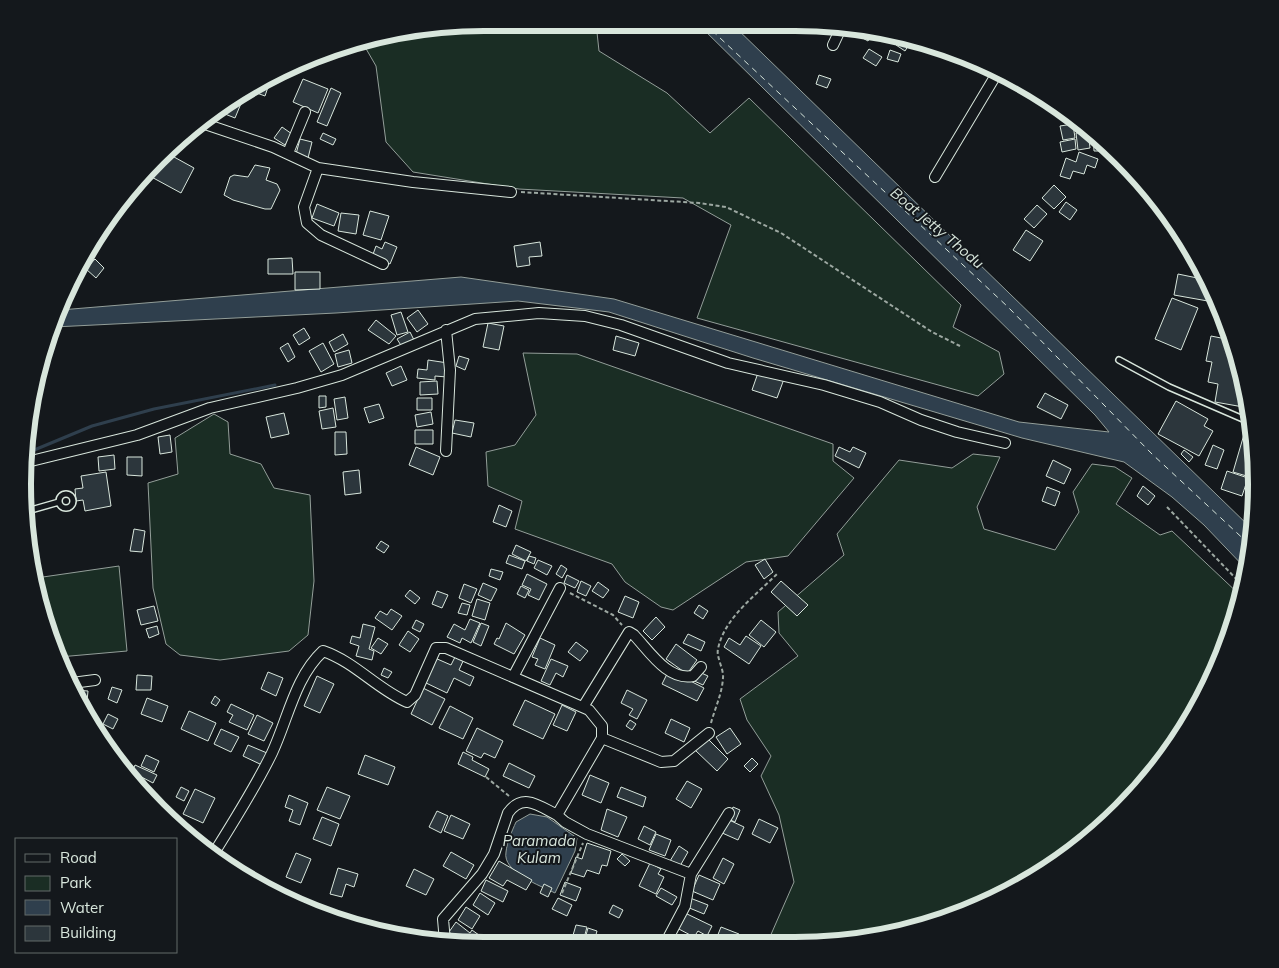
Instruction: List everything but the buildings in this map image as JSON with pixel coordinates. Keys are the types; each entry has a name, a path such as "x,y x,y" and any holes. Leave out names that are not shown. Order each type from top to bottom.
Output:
{"street":[{"path":"833,44 838,33"},
{"path":"935,177 994,78"},
{"path":"288,153 305,112"},
{"path":"208,125 288,153 318,168 414,182 511,192"},
{"path":"318,168 304,207 307,223 322,235 383,264"},
{"path":"32,461 137,434 210,408 297,388 342,375 475,319 539,313 585,316 629,327 728,363 824,385 871,399 921,420 957,432 1006,443"},
{"path":"446,330 450,370 446,451"},
{"path":"513,677 560,588"},
{"path":"583,707 629,632 670,672 683,678 694,676 701,667"},
{"path":"217,849 243,807 272,753 310,663 323,651 352,665 398,698 408,702 415,695 436,648 446,648 590,710 602,726 602,738 557,815"},
{"path":"77,682 95,680"},
{"path":"602,738 661,762 674,761 709,732"},
{"path":"444,935 443,919 486,867 494,854 508,813 516,803 528,802 557,815 565,822 587,834 691,874"},
{"path":"669,937 685,906 691,874 729,813"}],"lane":[{"path":"1120,360 1169,387 1243,419"},
{"path":"32,510 59,502"}],"path":[{"path":"511,192 689,202 726,207 781,233 932,332 960,346"},
{"path":"1167,507 1237,580"},
{"path":"709,732 718,703 723,676 717,651 722,634 734,617 777,574"},
{"path":"560,588 613,615 629,632"},
{"path":"486,777 516,803"},
{"path":"562,892 587,834"}],"green space":[{"path":"484,31 597,31 599,51 667,93 710,133 749,98 961,305 953,327 999,352 1004,374 978,396 697,318 731,225 683,198 519,189 413,172 386,142 376,66 365,47 425,35"},
{"path":"523,353 577,354 833,444 833,461 854,478 788,556 746,562 673,610 661,607 625,582 612,564 515,529 522,501 488,486 486,452 515,445 536,415"},
{"path":"214,414 228,422 230,454 261,464 274,488 310,495 314,581 308,635 289,651 220,660 180,655 166,644 153,588 148,483 178,474 175,438"},
{"path":"973,454 1000,457 977,507 984,529 1055,550 1079,512 1073,492 1092,464 1115,467 1132,478 1116,504 1160,535 1172,531 1235,590 1224,630 1201,684 1187,710 1154,760 1135,783 1094,824 1047,860 995,890 941,913 883,928 854,933 825,936 770,937 794,882 779,815 761,776 771,756 747,720 740,699 798,656 779,633 778,612 844,555 837,534 899,460 952,468"},
{"path":"119,566 127,651 66,656 55,630 41,577"}],"water":[{"name":"Boat Jetty Thodu","path":"705,31 739,31 1246,523 1241,563 1204,525 1172,497 1124,462 1022,438 753,358 609,312 518,301 336,313 60,327 67,309 461,277 614,299 1019,422 1109,432 1095,415"},
{"name":"Paramada Kulam","path":"530,814 547,817 577,838 575,851 555,893 516,872 506,859 507,844 516,822"}],"waterway":[{"path":"32,451 92,426 154,409 275,385"}],"ferry route":[{"path":"713,31 1008,307 1152,454 1244,540"}]}
